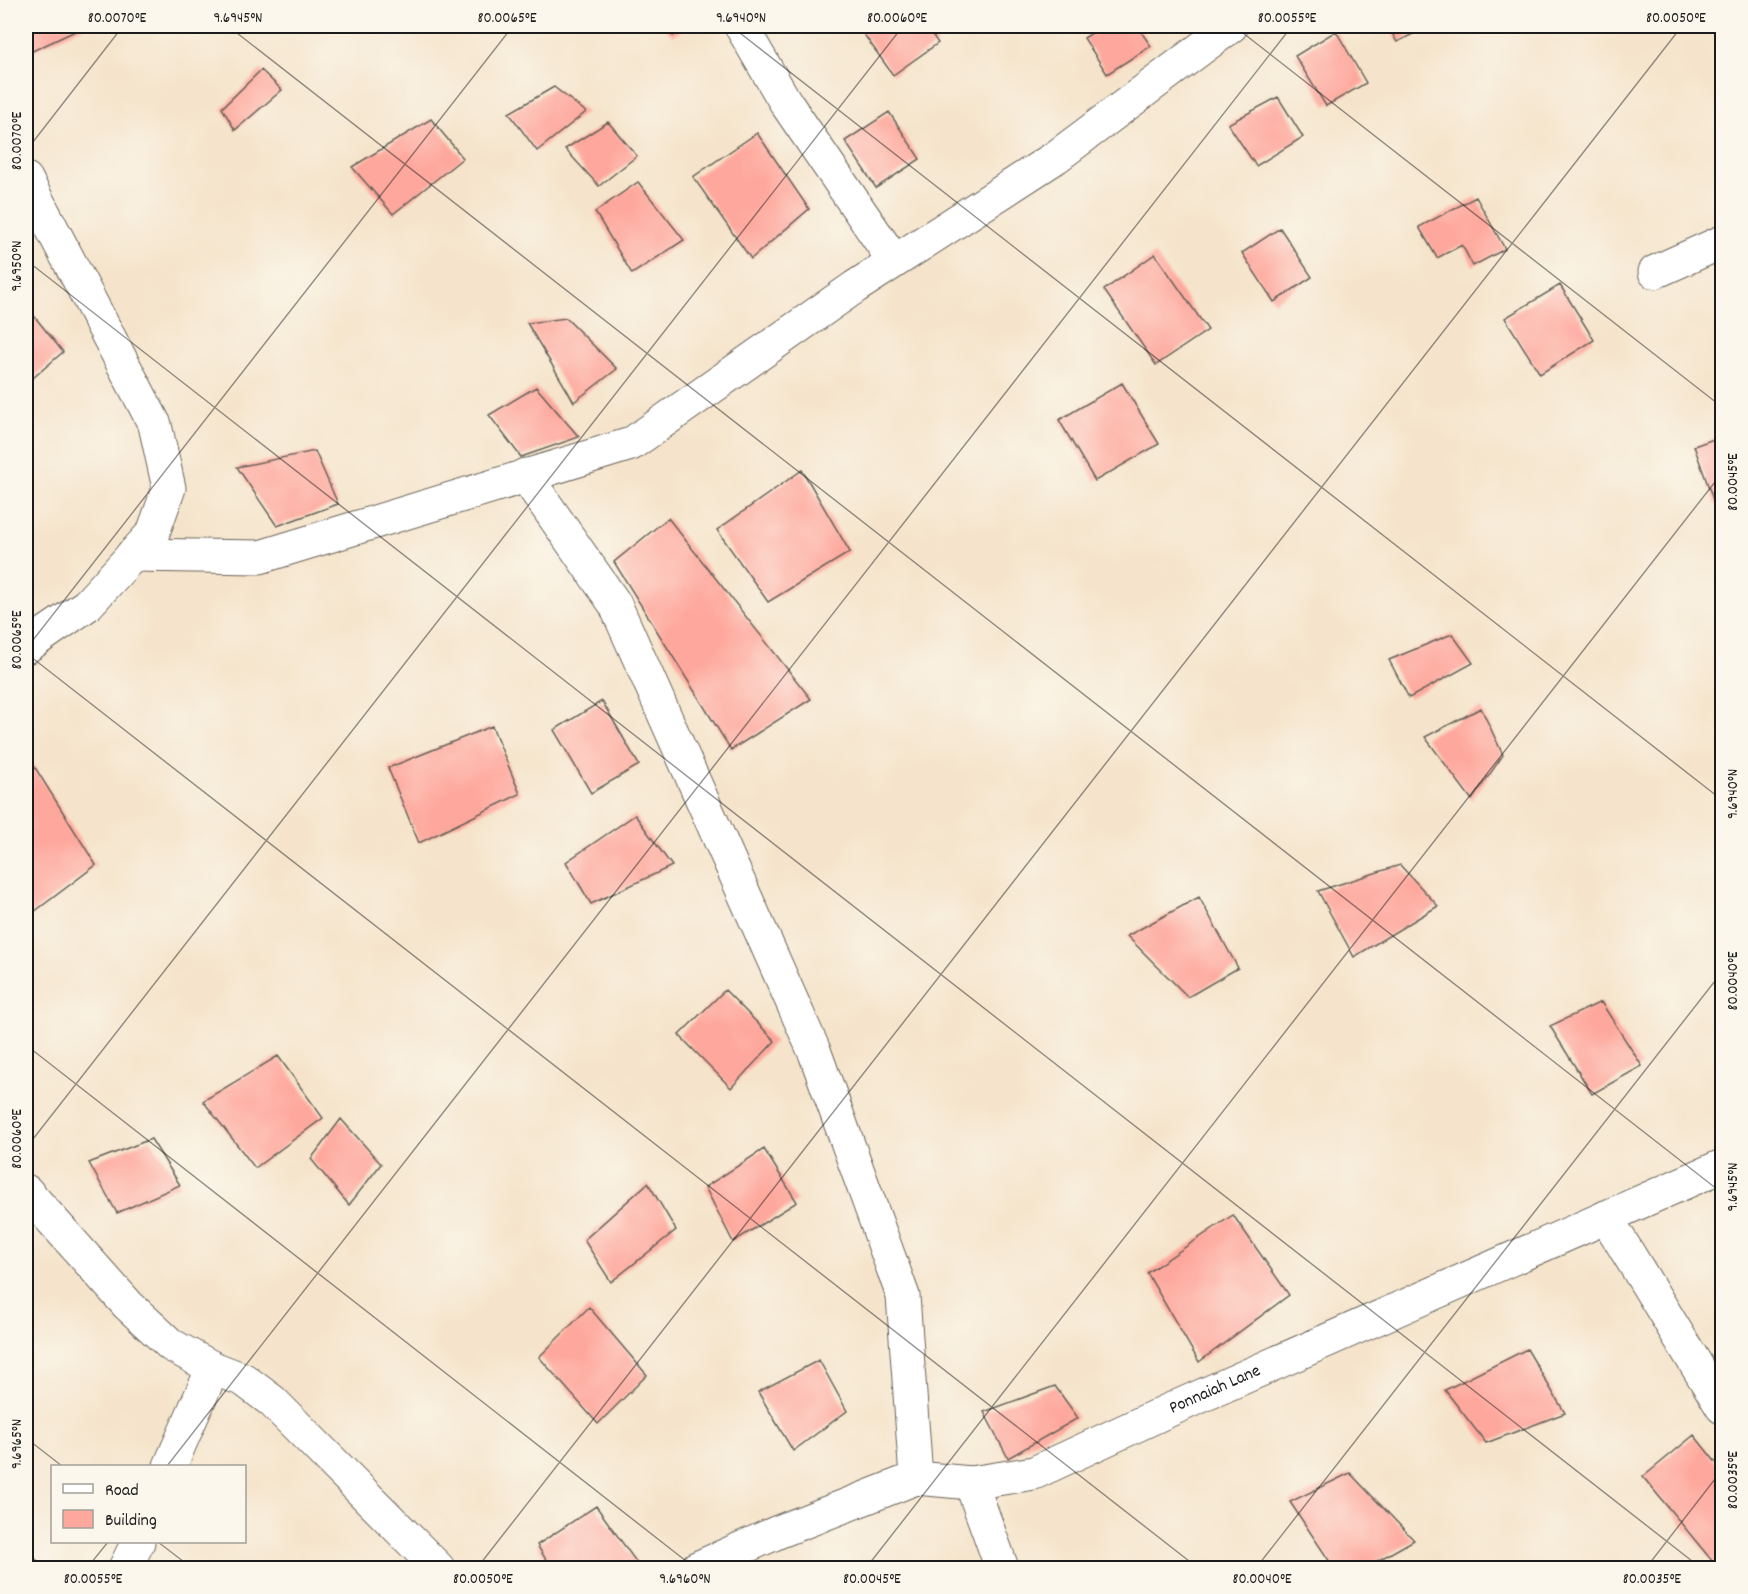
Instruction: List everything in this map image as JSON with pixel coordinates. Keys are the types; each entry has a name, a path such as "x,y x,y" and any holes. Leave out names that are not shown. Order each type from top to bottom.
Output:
{"street":[{"path":"741,26 786,104 894,261"},
{"path":"132,555 260,557 631,444 894,261 1056,157 1231,26"},
{"path":"26,178 155,425 169,488 153,533 87,605 26,647"},
{"path":"1654,272 1722,242"},
{"path":"525,475 615,604 815,1053 903,1296 916,1478"},
{"name":"Ponnaiah Lane","path":"697,1569 778,1532 916,1478 971,1483 1034,1473 1186,1402 1722,1166"},
{"path":"26,1191 128,1305 171,1345 213,1368 244,1380 272,1401 438,1569"},
{"path":"1606,1217 1722,1407"},
{"path":"171,1465 213,1368"},
{"path":"971,1483 1002,1569"},
{"path":"125,1569 138,1543"}],"building":[{"path":"26,26 86,26 26,54"},
{"path":"663,26 687,26 673,36"},
{"path":"865,26 926,26 938,43 893,75 860,29"},
{"path":"1103,26 1137,26 1151,46 1107,74 1084,38"},
{"path":"1388,26 1429,26 1397,42"},
{"path":"1336,31 1366,83 1326,106 1295,56"},
{"path":"261,70 282,90 235,130 222,108"},
{"path":"554,87 586,112 537,151 509,113"},
{"path":"1278,97 1303,137 1256,166 1228,124"},
{"path":"889,112 920,159 876,188 845,141"},
{"path":"431,119 463,158 393,214 352,167"},
{"path":"608,122 637,156 599,186 565,149"},
{"path":"757,133 809,209 751,259 693,177"},
{"path":"638,182 684,240 632,274 595,212"},
{"path":"1476,197 1505,249 1473,266 1462,245 1437,258 1419,227"},
{"path":"1280,228 1312,277 1274,302 1242,253"},
{"path":"1155,254 1208,330 1156,365 1104,290"},
{"path":"1560,285 1594,340 1540,374 1505,318"},
{"path":"26,306 63,352 26,384"},
{"path":"566,318 617,369 574,402 527,323"},
{"path":"1122,383 1159,444 1095,481 1059,420"},
{"path":"536,387 579,437 521,457 489,415"},
{"path":"1722,436 1722,502 1715,505 1694,446"},
{"path":"315,451 338,504 277,526 237,467"},
{"path":"802,470 850,552 768,602 717,530"},
{"path":"668,518 811,699 731,750 614,562"},
{"path":"1452,634 1473,663 1409,698 1389,660"},
{"path":"602,701 639,765 591,793 554,730"},
{"path":"1481,708 1503,755 1472,800 1425,737"},
{"path":"492,726 520,794 419,843 388,768"},
{"path":"26,753 96,865 26,918"},
{"path":"635,815 672,866 591,904 566,862"},
{"path":"1400,865 1438,906 1354,957 1318,891"},
{"path":"1199,897 1238,968 1188,997 1127,936"},
{"path":"725,990 775,1041 731,1088 679,1035"},
{"path":"1601,1002 1642,1066 1592,1094 1550,1026"},
{"path":"278,1056 323,1118 255,1168 203,1101"},
{"path":"341,1119 381,1164 349,1205 311,1159"},
{"path":"151,1139 180,1185 117,1213 89,1163"},
{"path":"764,1149 797,1202 733,1242 705,1187"},
{"path":"648,1183 676,1230 611,1282 584,1240"},
{"path":"1233,1215 1289,1295 1199,1362 1147,1273"},
{"path":"589,1307 647,1375 598,1424 539,1357"},
{"path":"1527,1349 1565,1413 1486,1443 1445,1390"},
{"path":"819,1360 847,1411 793,1451 758,1392"},
{"path":"1055,1386 1078,1418 1008,1458 984,1412"},
{"path":"1694,1435 1722,1470 1722,1568 1718,1568 1643,1477"},
{"path":"1350,1473 1414,1540 1365,1568 1334,1568 1290,1502"},
{"path":"596,1506 637,1563 629,1568 551,1568 537,1545"},
{"path":"26,1551 39,1562 33,1568 26,1568"}]}
